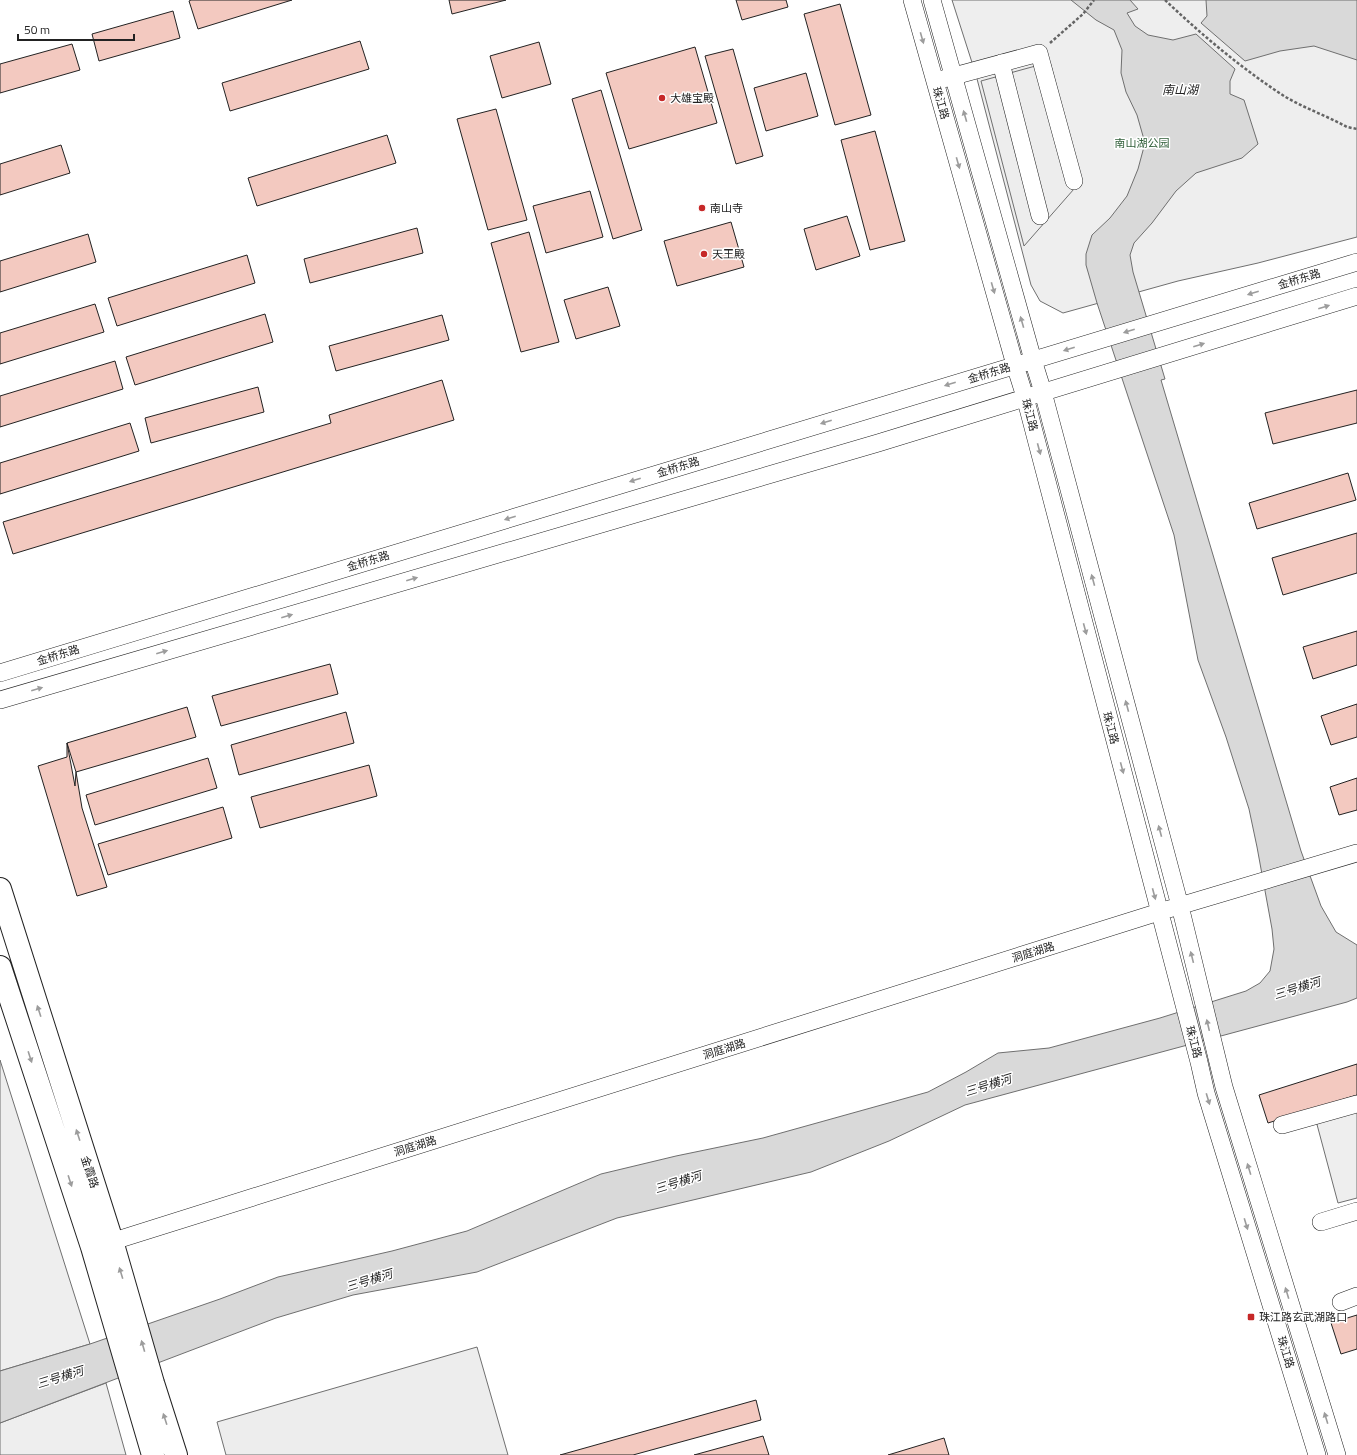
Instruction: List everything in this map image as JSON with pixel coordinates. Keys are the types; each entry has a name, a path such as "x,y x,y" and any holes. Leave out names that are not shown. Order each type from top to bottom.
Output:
{"main road":[{"name":"金霞路","path":"0,889 123,1314 153,1383 176,1455"},
{"name":"金霞路","path":"0,967 102,1244"},
{"name":"金霞路","path":"123,1314 133,1389 154,1455"}],"street":[{"name":"珠江路","path":"912,0 1025,397 1206,1093 1317,1455"},
{"name":"珠江路","path":"932,0 1043,392 1180,906 1226,1095 1337,1455"},
{"path":"935,82 1040,53 1074,182"},
{"path":"1001,63 1040,216"},
{"name":"金桥东路","path":"0,673 1357,262"},
{"path":"0,700 878,443 1357,296"},
{"name":"洞庭湖路","path":"102,1244 1159,912 1357,853"},
{"path":"1282,1125 1357,1104"},
{"path":"1321,1222 1357,1211"},
{"path":"1341,1302 1357,1296"}],"path":[{"path":"1040,53 1083,14 1094,0"},
{"path":"1165,0 1191,25 1242,67 1285,96 1347,127 1357,129"}],"green space":[{"name":"南山湖公园","path":"952,0 1357,0 1357,237 1258,263 1178,281 1063,313 1040,301 1031,285 976,75"},
{"path":"0,1060 90,1344 0,1371"},
{"path":"1357,1106 1357,1198 1338,1203 1315,1117"},
{"path":"106,1383 126,1455 0,1455 0,1423"}],"shaded area":[{"path":"1050,62 1081,181 1024,246 981,81"},
{"path":"477,1347 508,1455 226,1455 217,1422"}],"water":[{"path":"1071,0 1130,0 1138,9 1127,13 1135,26 1148,35 1173,40 1196,34 1235,69 1230,81 1230,94 1244,100 1258,144 1242,158 1196,173 1176,191 1152,223 1134,243 1130,255 1133,272 1165,379 1161,380 1301,851 1321,906 1336,932 1357,945 1357,998 1347,1002 965,1105 889,1141 811,1172 617,1218 477,1272 353,1295 276,1318 0,1423 0,1371 90,1344 220,1299 278,1277 392,1251 467,1231 601,1174 676,1156 763,1138 928,1092 998,1053 1049,1048 1160,1018 1246,991 1260,983 1270,971 1274,949 1272,929 1249,809 1226,737 1198,660 1174,535 1097,303 1086,265 1086,254 1092,235 1110,218 1127,196 1138,169 1145,143 1137,115 1126,92 1121,73 1122,50 1114,30 1096,20"},
{"path":"1206,0 1357,0 1357,60 1314,46 1280,51 1245,61 1201,23 1207,16"}],"building":[{"path":"292,0 198,29 189,1"},
{"path":"449,0 506,0 452,14"},
{"path":"736,0 786,0 788,7 742,20"},
{"path":"840,4 871,115 835,125 804,14"},
{"path":"173,11 180,38 99,61 92,34"},
{"path":"360,41 369,69 230,111 222,83"},
{"path":"539,42 551,84 502,98 490,56"},
{"path":"72,44 80,70 0,93 0,64"},
{"name":"大雄宝殿","path":"695,47 717,123 629,149 606,73"},
{"path":"733,49 763,156 736,164 705,56"},
{"path":"806,73 818,116 766,131 754,88"},
{"path":"601,90 642,230 613,239 572,99"},
{"path":"496,109 527,220 488,230 457,119"},
{"path":"875,131 905,241 870,250 841,140"},
{"path":"387,135 396,163 257,206 248,178"},
{"path":"61,145 70,173 0,195 0,164"},
{"path":"590,191 603,237 546,253 533,206"},
{"path":"847,216 860,256 816,270 804,229"},
{"name":"天王殿","path":"731,222 744,267 677,286 664,241"},
{"path":"417,228 423,253 310,283 304,259"},
{"path":"529,232 559,342 521,352 491,243"},
{"path":"88,234 96,262 0,292 0,261"},
{"path":"247,255 255,283 117,326 108,298"},
{"path":"608,287 620,326 576,339 564,300"},
{"path":"95,304 104,332 0,364 0,333"},
{"path":"265,314 273,342 135,385 126,357"},
{"path":"442,315 449,340 336,371 329,346"},
{"path":"115,361 123,389 0,427 0,396"},
{"path":"442,380 454,420 13,554 3,522 331,423 329,415"},
{"path":"258,387 264,412 151,443 145,418"},
{"path":"1357,390 1357,423 1273,444 1265,413"},
{"path":"130,423 139,451 0,494 0,463"},
{"path":"1348,473 1356,500 1257,529 1249,503"},
{"path":"1357,533 1357,573 1283,595 1272,558"},
{"path":"1357,631 1357,665 1313,679 1303,647"},
{"path":"330,664 338,694 221,726 212,696"},
{"path":"1357,704 1357,737 1331,745 1321,716"},
{"path":"187,707 196,737 76,772 67,743"},
{"path":"346,712 354,743 239,775 231,745"},
{"path":"67,743 75,786 76,772 82,808 107,887 77,896 38,766 67,757"},
{"path":"208,758 217,788 95,825 86,795"},
{"path":"369,765 377,796 260,828 251,797"},
{"path":"1357,778 1357,810 1339,815 1330,787"},
{"path":"223,807 232,838 108,875 98,844"},
{"path":"1357,1064 1357,1095 1268,1123 1259,1095"},
{"path":"1357,1315 1357,1349 1341,1354 1331,1323"},
{"path":"756,1400 761,1420 633,1455 560,1455"},
{"path":"763,1436 769,1455 694,1455"},
{"path":"944,1438 949,1455 888,1455"}],"place":[{"name":"大雄宝殿","path":"662,98"},
{"name":"南山寺","path":"702,208"},
{"name":"天王殿","path":"704,254"},
{"name":"珠江路玄武湖路口","path":"1251,1317"}],"water label":[{"name":"南山湖","path":"1180,89"},
{"name":"三号横河","path":"1297,988"},
{"name":"三号横河","path":"988,1085"},
{"name":"三号横河","path":"678,1182"},
{"name":"三号横河","path":"369,1280"},
{"name":"三号横河","path":"60,1377"}]}
